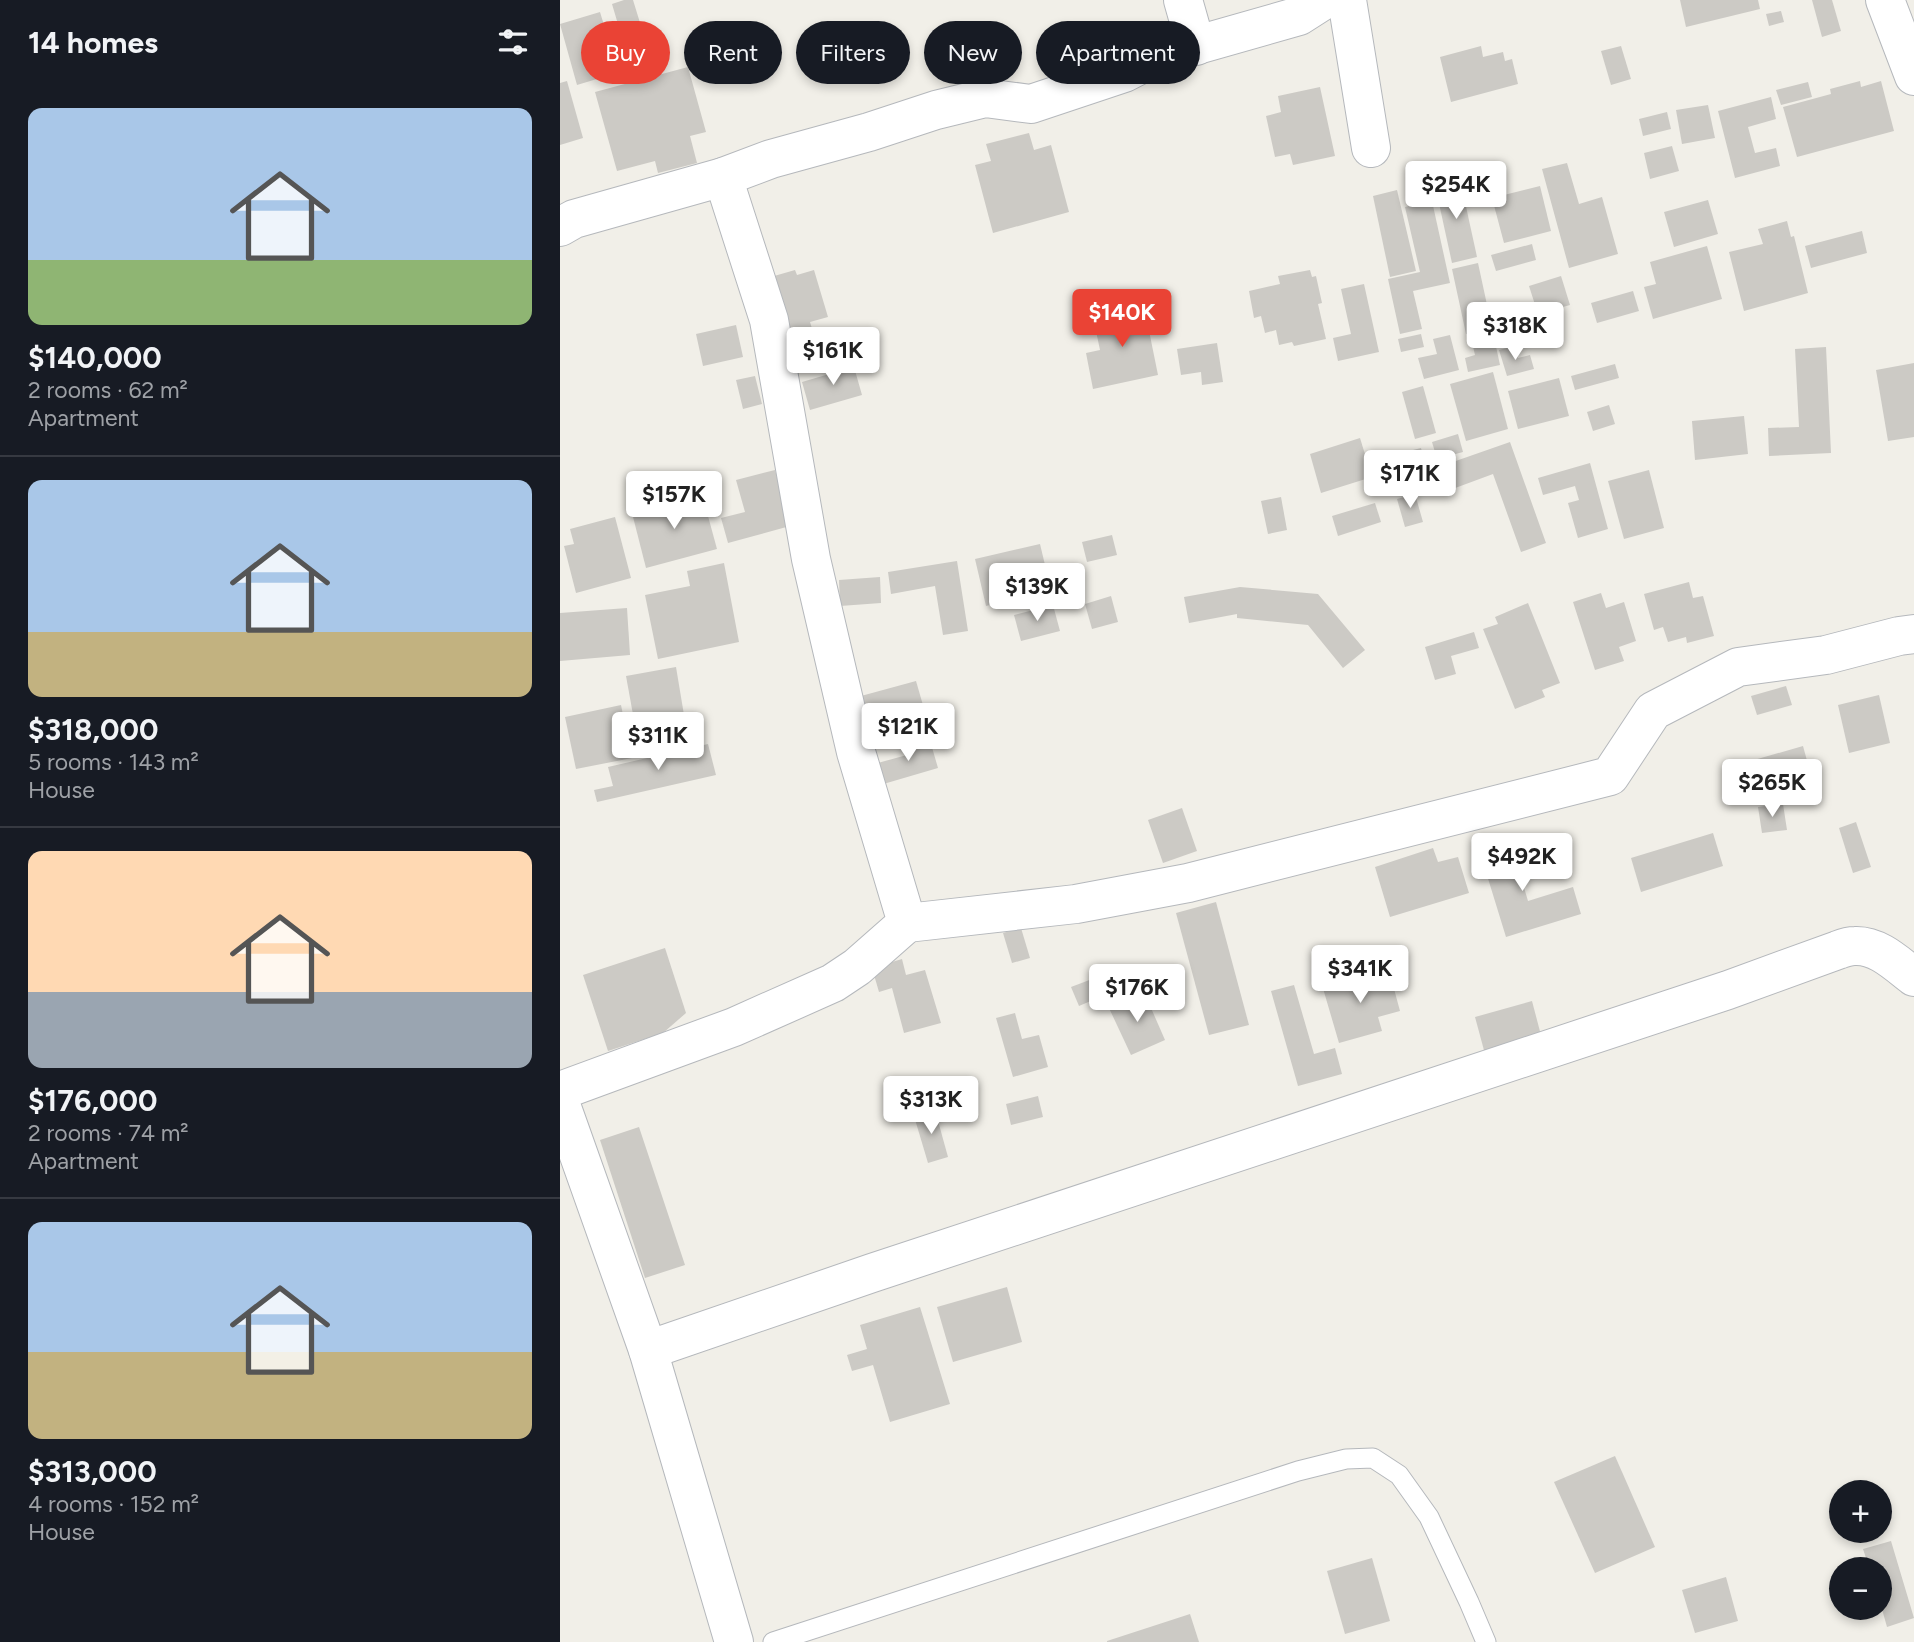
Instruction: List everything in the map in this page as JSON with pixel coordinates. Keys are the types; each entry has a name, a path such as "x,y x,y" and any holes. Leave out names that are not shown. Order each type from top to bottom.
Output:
{"street":[{"path":"1183,0 1189,21"},
{"path":"1200,45 1299,16 1324,0"},
{"path":"1347,0 1371,148"},
{"path":"1885,0 1914,76"},
{"path":"560,227 574,219 723,177 771,159 936,110 985,99 1031,104 1093,84"},
{"path":"723,177 769,320 811,559 856,752 907,923"},
{"path":"560,1091 734,1027 833,983 857,967 907,923 1076,904 1188,883 1611,776 1653,711 1738,667 1826,655 1914,634"},
{"path":"648,1350 872,1273 1728,990 1838,950 1855,946 1885,954 1914,977"},
{"path":"560,1102 648,1350 734,1642"}],"lane":[{"path":"773,1642 1298,1471 1346,1459 1373,1458 1399,1475 1429,1517 1486,1642"}],"building":[{"path":"633,0 639,21 617,21 612,4"},
{"path":"1680,0 1758,0 1760,9 1686,27"},
{"path":"1812,0 1832,0 1841,31 1822,37"},
{"path":"1781,11 1784,22 1769,26 1766,14"},
{"path":"600,12 603,21 581,21 581,84 577,85 560,24"},
{"path":"1481,46 1483,57 1503,52 1505,61 1512,59 1518,84 1451,102 1440,57"},
{"path":"1621,46 1631,79 1611,85 1601,51"},
{"path":"684,68 684,84 693,84 706,132 690,136 697,163 658,173 655,161 617,171 595,92 625,84 670,84 670,72"},
{"path":"567,81 583,138 560,145 560,83"},
{"path":"1860,81 1861,87 1881,81 1894,131 1797,157 1783,107 1831,94 1830,89"},
{"path":"1808,82 1812,97 1781,105 1776,90"},
{"path":"1320,87 1335,156 1293,165 1290,154 1275,157 1266,116 1281,112 1278,96"},
{"path":"1771,97 1776,119 1748,127 1755,153 1776,148 1780,166 1735,178 1718,111"},
{"path":"1708,105 1715,138 1682,144 1676,110"},
{"path":"1667,112 1671,129 1643,136 1639,119"},
{"path":"1029,133 1034,150 1051,145 1069,212 993,233 975,165 991,161 986,144"},
{"path":"1672,146 1679,171 1650,179 1644,153"},
{"path":"1567,163 1579,204 1602,197 1618,254 1569,268 1542,169"},
{"path":"1460,179 1477,257 1452,263 1435,185"},
{"path":"1540,186 1551,231 1504,243 1492,198"},
{"path":"1397,190 1416,271 1390,277 1373,196"},
{"path":"1708,200 1718,234 1674,247 1664,212"},
{"path":"1432,201 1450,283 1413,291 1422,329 1400,334 1388,279 1420,272 1405,207"},
{"path":"1787,221 1791,237 1794,236 1808,293 1744,311 1729,252 1763,244 1758,229"},
{"path":"1862,231 1867,253 1811,268 1805,246"},
{"path":"1532,244 1536,260 1496,271 1491,255"},
{"path":"1707,246 1722,299 1653,319 1644,287 1656,284 1650,262"},
{"path":"1478,263 1500,365 1468,372 1465,358 1475,355 1470,334 1466,334 1452,269"},
{"path":"795,270 797,275 814,270 828,317 810,322 814,335 778,346 760,280"},
{"path":"1310,270 1312,277 1316,276 1322,303 1318,304 1326,339 1294,346 1292,342 1279,345 1276,330 1265,333 1261,316 1254,318 1249,291 1280,284 1278,276"},
{"path":"1561,276 1570,305 1538,314 1529,286"},
{"path":"1364,284 1379,352 1338,361 1333,338 1351,334 1341,289"},
{"path":"1633,291 1639,311 1597,323 1591,303"},
{"path":"1144,306 1158,375 1093,389 1086,353 1100,350 1093,317"},
{"path":"736,325 743,357 703,366 696,334"},
{"path":"1421,334 1424,347 1401,352 1398,339"},
{"path":"1450,335 1459,370 1424,379 1418,358 1437,354 1433,339"},
{"path":"1217,343 1223,382 1202,385 1201,372 1181,375 1177,349"},
{"path":"1514,346 1518,358 1530,355 1534,369 1507,376 1499,350"},
{"path":"1826,347 1831,453 1769,456 1768,428 1799,427 1795,349"},
{"path":"852,360 862,395 810,410 802,382 836,372 834,365"},
{"path":"1914,363 1914,437 1888,441 1876,370"},
{"path":"1615,364 1619,378 1575,390 1571,376"},
{"path":"1493,372 1508,429 1466,441 1450,384"},
{"path":"755,376 762,404 743,409 736,380"},
{"path":"1559,378 1569,416 1518,429 1508,391"},
{"path":"1423,386 1436,433 1415,439 1402,392"},
{"path":"1609,405 1615,424 1593,431 1587,412"},
{"path":"1744,416 1748,454 1695,460 1692,421"},
{"path":"1458,434 1463,452 1437,459 1432,442"},
{"path":"1360,438 1372,477 1321,493 1310,454"},
{"path":"1510,442 1546,543 1521,552 1493,474 1439,494 1430,470"},
{"path":"1421,448 1426,468 1410,472 1405,452"},
{"path":"1390,460 1396,478 1383,482 1377,464"},
{"path":"1590,463 1608,529 1578,538 1568,503 1579,500 1575,486 1543,495 1538,478"},
{"path":"775,470 790,526 728,543 721,518 745,512 736,480"},
{"path":"1649,470 1664,528 1624,539 1608,481"},
{"path":"702,494 717,549 646,568 632,513"},
{"path":"1415,494 1423,522 1405,527 1397,499"},
{"path":"1281,497 1287,530 1268,534 1261,501"},
{"path":"1375,503 1381,522 1338,536 1332,516"},
{"path":"615,517 631,578 576,593 564,546 574,544 570,529"},
{"path":"1112,535 1117,555 1087,562 1082,542"},
{"path":"1040,544 1051,590 986,606 975,559"},
{"path":"957,561 968,631 943,635 935,586 891,594 888,572"},
{"path":"724,563 739,642 658,659 645,595 690,586 687,571"},
{"path":"880,577 881,603 840,606 839,580"},
{"path":"1689,582 1693,598 1703,596 1714,636 1687,643 1686,637 1668,642 1663,627 1654,630 1644,594"},
{"path":"1240,587 1318,594 1365,650 1343,668 1308,625 1237,618 1237,614 1189,623 1184,597"},
{"path":"1601,593 1606,608 1624,602 1636,641 1619,647 1624,661 1595,670 1573,602"},
{"path":"1111,596 1118,622 1092,629 1085,604"},
{"path":"1528,603 1560,683 1542,690 1545,697 1515,709 1483,629 1498,624 1495,617"},
{"path":"1053,605 1060,631 1021,641 1014,615"},
{"path":"627,608 630,655 560,661 560,613"},
{"path":"1474,632 1479,648 1451,656 1456,674 1435,680 1425,647"},
{"path":"676,667 689,745 640,753 626,676"},
{"path":"916,681 927,719 860,737 850,699"},
{"path":"1786,686 1792,705 1757,715 1751,696"},
{"path":"1879,695 1890,743 1849,753 1838,705"},
{"path":"621,705 632,758 576,769 565,717"},
{"path":"929,737 938,768 880,785 874,764 907,755 904,745"},
{"path":"708,744 716,775 597,802 594,790 613,786 608,767"},
{"path":"1803,746 1811,775 1762,788 1754,760"},
{"path":"1783,804 1787,830 1762,833 1758,807"},
{"path":"1182,808 1197,851 1163,863 1148,820"},
{"path":"1856,822 1871,867 1853,873 1839,828"},
{"path":"1713,833 1723,866 1641,892 1631,858"},
{"path":"1509,837 1528,901 1573,887 1581,914 1506,937 1478,846"},
{"path":"1433,848 1438,862 1458,857 1469,893 1390,917 1375,867"},
{"path":"1216,902 1249,1025 1209,1035 1176,913"},
{"path":"1021,928 1030,958 1012,963 1003,933"},
{"path":"665,948 686,1013 663,1033 608,1051 583,975"},
{"path":"902,959 906,975 925,970 941,1023 904,1033 892,988 879,992 872,968"},
{"path":"1366,972 1369,980 1390,974 1400,1011 1378,1017 1382,1031 1339,1043 1322,985"},
{"path":"1100,976 1107,994 1079,1006 1071,987"},
{"path":"1294,985 1314,1054 1335,1048 1342,1074 1298,1086 1271,991"},
{"path":"1144,992 1165,1040 1131,1055 1109,1008"},
{"path":"1532,1001 1542,1039 1485,1054 1475,1017"},
{"path":"1015,1013 1022,1039 1039,1035 1048,1067 1013,1077 996,1018"},
{"path":"1038,1096 1043,1117 1011,1125 1006,1104"},
{"path":"935,1110 948,1157 928,1163 914,1116"},
{"path":"639,1127 685,1265 645,1278 600,1140"},
{"path":"1007,1287 1022,1342 953,1362 937,1307"},
{"path":"920,1307 950,1404 890,1422 873,1365 852,1371 847,1355 867,1349 860,1325"},
{"path":"1615,1456 1655,1547 1595,1573 1554,1482"},
{"path":"1892,1543 1914,1618 1887,1627 1885,1620 1892,1620 1892,1557 1866,1557 1863,1549"},
{"path":"1372,1558 1390,1621 1345,1634 1327,1571"},
{"path":"1726,1577 1738,1621 1695,1633 1682,1590"},
{"path":"1190,1614 1199,1642 1107,1642 1107,1641"}]}
